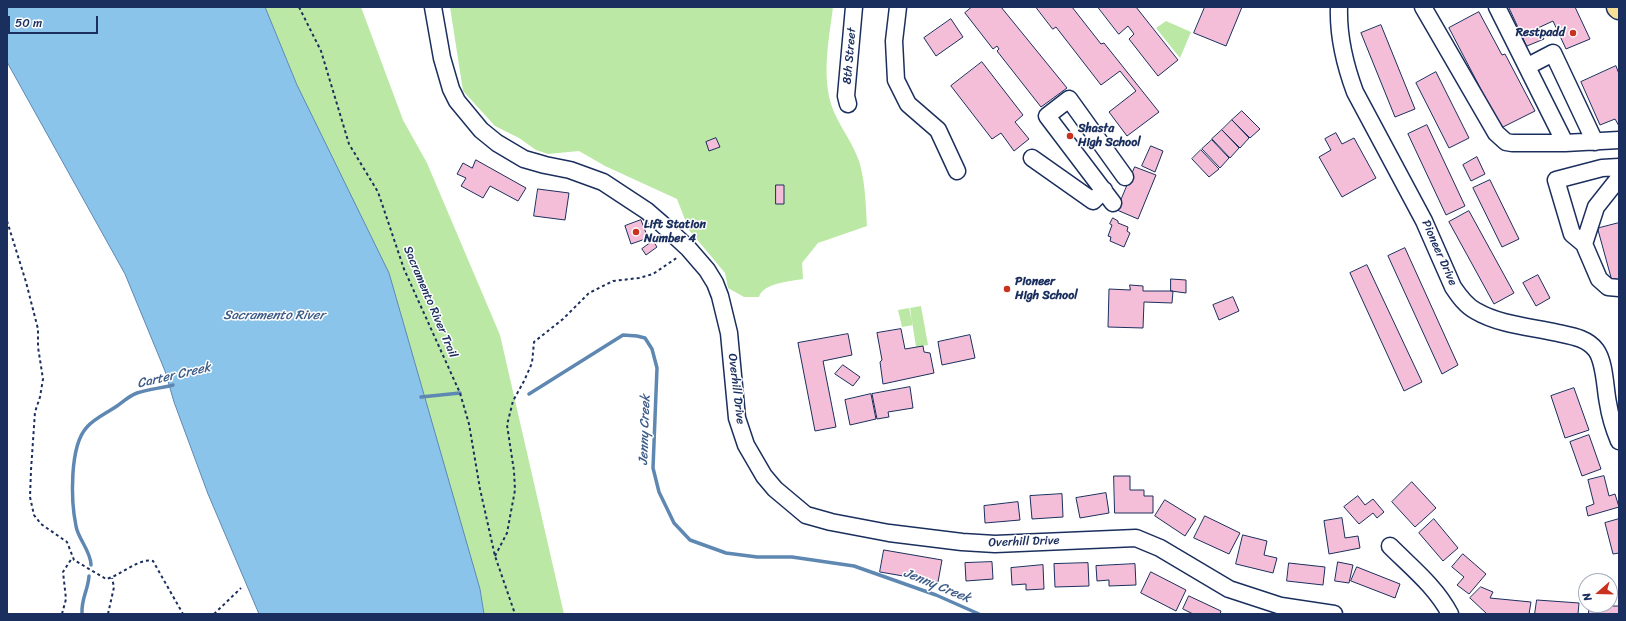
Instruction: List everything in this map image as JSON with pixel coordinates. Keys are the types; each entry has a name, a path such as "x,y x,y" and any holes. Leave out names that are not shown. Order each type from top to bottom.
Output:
{"street":[{"name":"Overhill Drive","path":"433,7 442,58 451,89 457,102 481,130 497,144 524,159 570,170 603,182 647,211 688,248 707,270 715,283 723,307 729,333 738,418 746,444 764,476 775,489 806,515 861,528 914,537 962,542 995,544 1136,538 1160,548 1230,589 1281,610 1334,614"},
{"name":"8th Street","path":"848,104 846,96 854,7"},
{"path":"898,7 894,41 896,80 908,104 938,130 957,171"},
{"name":"Pioneer Drive","path":"1341,7 1340,38 1355,92 1403,179 1458,295 1470,307 1485,315 1506,322 1576,337 1590,344 1596,349 1601,359 1608,404 1619,441"},
{"path":"1423,7 1496,133 1506,142 1565,143 1619,140"},
{"path":"1497,7 1528,66 1565,143"},
{"path":"1528,66 1553,53 1595,142"},
{"path":"1113,203 1047,116 1069,99 1125,177"},
{"path":"1032,158 1093,201 1104,190"},
{"path":"1619,167 1602,168 1556,180 1572,234 1584,244 1599,279 1608,287 1619,288"},
{"path":"1584,244 1596,207 1619,178"},
{"path":"1390,546 1430,586 1444,603 1450,614"}],"path":[{"name":"Sacramento River Trail","path":"299,7 321,51 349,144 378,192 404,269 462,399 469,424 480,489 495,556 515,614"},
{"path":"7,221 26,282 38,329 38,348 43,379 40,397 35,412 30,497 34,515 37,520 67,542 72,558 63,572 66,599 62,614"},
{"path":"495,556 507,533 515,490 514,470 507,424 513,400 532,363 534,342 563,319 589,294 613,281 639,278 653,274 688,248"},
{"path":"72,558 106,579 112,578 144,561 153,561 183,614"},
{"path":"108,614 114,587 112,578"},
{"path":"214,614 241,588"}],"green space":[{"path":"265,7 361,7 403,120 427,163 500,335 564,614 484,614 480,589 297,85"},
{"path":"450,7 833,7 827,56 828,92 834,111 860,163 865,190 867,226 818,243 802,263 803,279 772,286 762,292 759,297 744,297 728,288 725,273 689,230 677,199 605,166 579,151 548,154 536,150 519,138 495,126 463,91"},
{"path":"1166,21 1191,32 1180,58 1156,28"},
{"path":"921,306 928,345 916,347 910,308"},
{"path":"909,308 913,325 902,327 898,310"}],"water":[{"name":"Sacramento River","path":"7,7 265,7 297,85 389,273 480,589 484,614 259,614 208,494 174,402 165,371 125,274 7,62"}],"building":[{"path":"972,7 1001,7 1067,88 1041,107 997,51 999,49 997,46 993,49 965,13"},
{"path":"1036,7 1072,7 1101,44 1104,43 1159,112 1127,136 1109,112 1136,91 1120,71 1101,85 1056,27 1053,29"},
{"path":"1098,7 1136,7 1178,60 1158,76 1129,39 1134,34 1128,26 1119,34"},
{"path":"1205,7 1242,7 1226,46 1194,33"},
{"name":"Restpadd","path":"1509,7 1575,7 1590,39 1566,49 1553,21 1538,28 1544,39 1527,46"},
{"path":"1479,12 1502,55 1505,54 1535,111 1501,128 1449,28"},
{"path":"951,19 963,37 936,56 924,38"},
{"path":"1381,25 1415,109 1395,117 1361,33"},
{"path":"982,62 1023,115 1015,122 1029,139 1014,151 1001,133 992,139 951,86"},
{"path":"1616,66 1619,74 1619,126 1615,119 1600,125 1581,82"},
{"path":"1436,72 1469,138 1449,148 1416,83"},
{"path":"1242,111 1260,129 1250,138 1232,120"},
{"path":"1232,120 1249,138 1240,148 1222,130"},
{"path":"1427,125 1465,206 1446,215 1408,134"},
{"path":"1222,130 1239,148 1230,158 1212,139"},
{"path":"1336,133 1342,144 1354,138 1376,178 1342,197 1319,157 1331,150 1325,139"},
{"path":"716,138 720,147 709,151 706,142"},
{"path":"1212,140 1229,158 1220,168 1202,149"},
{"path":"1151,146 1163,151 1155,172 1142,166"},
{"path":"1201,150 1219,169 1209,177 1192,159"},
{"path":"1477,157 1485,174 1471,181 1463,165"},
{"path":"476,160 526,188 518,201 490,186 483,198 461,186 466,178 457,174 463,163 472,168"},
{"path":"1135,167 1156,175 1138,219 1117,210"},
{"path":"1490,180 1519,239 1502,247 1473,188"},
{"path":"776,185 784,185 784,204 776,204"},
{"path":"538,189 569,193 565,220 534,216"},
{"path":"1469,211 1514,293 1494,304 1449,222"},
{"path":"1113,218 1118,221 1118,223 1128,227 1127,231 1130,233 1124,247 1110,241 1111,237 1108,236 1112,225 1110,224"},
{"name":"Lift Station Number 4","path":"641,220 648,238 631,244 625,226"},
{"path":"1619,223 1619,279 1612,281 1598,230 1599,228"},
{"path":"653,241 657,247 646,255 642,249"},
{"path":"1405,248 1458,365 1442,374 1388,256"},
{"path":"1367,265 1422,382 1404,391 1350,273"},
{"path":"1538,275 1550,298 1536,306 1523,283"},
{"path":"1171,279 1186,280 1186,293 1171,291"},
{"path":"1130,285 1143,286 1143,291 1173,291 1172,303 1144,302 1143,328 1108,327 1109,289 1130,290"},
{"path":"1233,297 1239,311 1219,320 1213,305"},
{"path":"901,329 905,349 923,346 924,352 930,353 934,373 883,384 880,362 882,360 877,333"},
{"path":"848,334 852,355 823,361 836,427 815,431 798,343"},
{"path":"970,335 975,358 942,365 938,342"},
{"path":"843,365 860,377 853,386 835,374"},
{"path":"910,387 913,408 888,412 889,417 877,419 872,394"},
{"path":"1574,388 1589,430 1565,438 1551,396"},
{"path":"871,394 876,419 850,425 845,400"},
{"path":"1589,435 1601,469 1582,476 1570,442"},
{"path":"1114,476 1130,476 1130,490 1144,490 1144,496 1153,496 1153,513 1115,513"},
{"path":"1604,476 1609,496 1615,494 1619,507 1588,516 1586,507 1594,504 1588,480"},
{"path":"1412,482 1436,508 1415,527 1392,502"},
{"path":"1106,493 1109,513 1080,518 1076,498"},
{"path":"1062,494 1063,517 1032,519 1030,496"},
{"path":"1358,496 1365,505 1373,499 1384,512 1377,518 1373,513 1359,524 1344,507"},
{"path":"1165,500 1196,519 1185,536 1155,516"},
{"path":"1018,502 1020,520 985,523 984,506"},
{"path":"1205,516 1240,533 1229,554 1194,538"},
{"path":"1342,518 1345,538 1358,536 1360,548 1329,554 1324,521"},
{"path":"1434,519 1458,548 1443,561 1419,533"},
{"path":"1619,519 1619,553 1613,554 1605,523"},
{"path":"1243,535 1267,541 1264,555 1277,558 1273,573 1236,564"},
{"path":"884,550 942,560 938,582 880,572"},
{"path":"1463,554 1486,574 1469,594 1457,585 1464,577 1452,567"},
{"path":"992,562 993,579 966,581 965,563"},
{"path":"1338,562 1353,565 1349,583 1335,581"},
{"path":"1088,563 1089,586 1055,587 1054,564"},
{"path":"1289,563 1325,567 1323,585 1287,581"},
{"path":"1135,564 1136,585 1109,586 1109,580 1097,581 1096,566"},
{"path":"1043,565 1044,589 1026,590 1026,584 1012,585 1011,568"},
{"path":"1357,567 1400,584 1395,598 1351,581"},
{"path":"1151,572 1186,590 1176,611 1141,593"},
{"path":"1481,587 1493,592 1490,598 1531,602 1529,614 1487,614 1470,598"},
{"path":"1189,596 1221,611 1220,614 1193,614 1183,609"},
{"path":"1537,600 1578,603 1578,614 1535,614"},
{"path":"1619,606 1619,614 1589,614 1618,613"}],"waterway":[{"name":"Jenny Creek","path":"529,394 623,335 645,338 652,349 657,368 653,468 659,492 674,523 690,540 726,553 757,557 792,557 854,566 936,595 979,614"},
{"name":"Carter Creek","path":"91,565 89,555 77,531 74,516 74,460 81,436 87,427 94,421 131,396 137,393 173,385"},
{"name":"Jenny Creek","path":"421,397 460,393"},
{"name":"Carter Creek","path":"82,614 89,576"}],"place":[{"name":"Restpadd","path":"1573,33"},
{"name":"Shasta High School","path":"1070,136"},
{"name":"Lift Station Number 4","path":"636,232"},
{"name":"Pioneer High School","path":"1007,289"}]}
